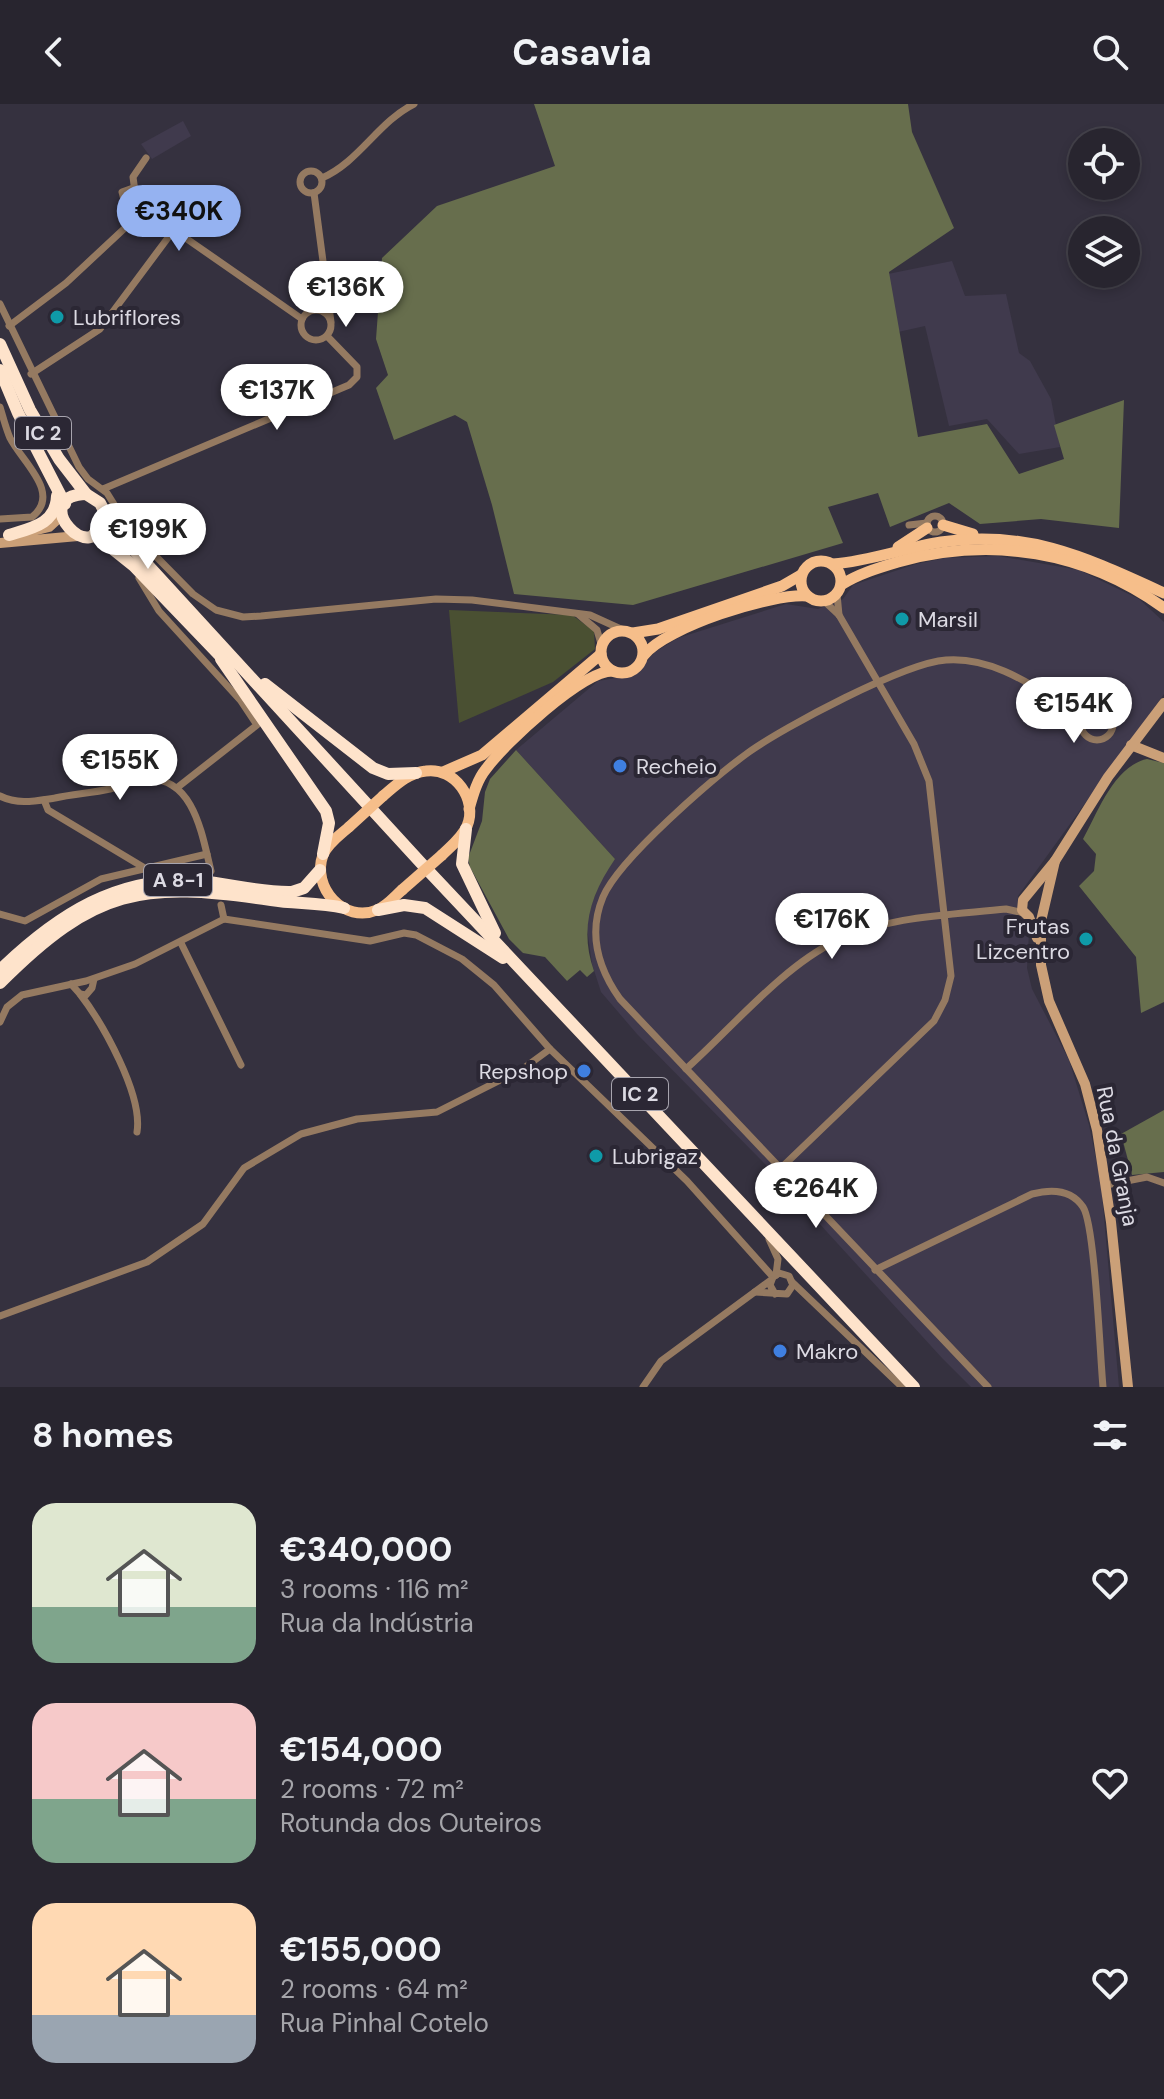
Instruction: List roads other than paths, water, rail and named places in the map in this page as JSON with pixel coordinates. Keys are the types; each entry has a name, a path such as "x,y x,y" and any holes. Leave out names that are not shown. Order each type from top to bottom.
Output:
{"highway":[{"name":"IC 2","path":"0,344 37,424 86,494 100,503 104,515 504,950 914,1387"},
{"name":"IC 2","path":"0,370 18,413 56,481 66,528 78,536"},
{"path":"3,538 48,519 56,503 56,481"},
{"path":"64,509 74,496 86,494"},
{"path":"78,536 94,534 102,525 104,515"},
{"name":"IC 2","path":"94,534 134,566 212,647 769,1239 904,1387"},
{"path":"194,615 265,683 367,765 388,774 416,773"},
{"path":"212,647 326,811 329,823 323,854"},
{"path":"466,829 462,864 504,950"},
{"name":"A 8-1","path":"0,970 60,917 107,894 135,886 181,880 292,892 309,885 320,870"},
{"name":"A 8-1","path":"0,983 57,930 93,909 128,896 167,890 200,890 344,908"},
{"path":"378,910 404,905 425,908 487,945 513,966"}],"main road":[{"path":"3,538 43,529 64,509"},
{"path":"876,559 927,525"},
{"path":"943,525 958,532 1080,554 1164,593"},
{"path":"3,538 78,536"},
{"path":"1001,539 943,542 876,559 833,564 813,562 801,575 782,586 658,629 610,634 602,650 482,755 443,772 416,773 383,796 349,827 323,854 320,870 328,894 344,908 364,912 378,910 442,855 466,829 478,781 492,761 594,675 633,671 658,640 693,624 784,597 807,596 824,601 862,574 950,550 1031,552 1084,566 1164,608"},
{"path":"833,564 839,571 839,590"},
{"path":"801,575 802,589 807,596"},
{"path":"628,632 642,642 644,655"},
{"path":"602,650 613,671"},
{"name":"Rua da Granja","path":"1128,1387 1106,1185 1088,1095 1049,1001 1038,940 1026,915 1026,898 1055,861 1131,745 1164,703"},
{"path":"1131,745 1164,758"},
{"path":"443,772 461,786 469,809"},
{"name":"Rua da Granja","path":"1038,940 1055,861"},
{"path":"1026,898 1040,897 1043,909 1026,915"}],"street":[{"path":"314,193 319,189 322,178 342,168 400,113 414,104"},
{"path":"146,158 135,169 133,188 141,207 302,319"},
{"path":"314,193 302,190 300,178 309,170 322,178"},
{"path":"9,326 66,283 126,227 128,216 122,192 133,188"},
{"path":"314,193 331,322 327,336"},
{"path":"31,374 100,329 173,231"},
{"path":"302,319 314,310 325,292"},
{"path":"0,304 66,447 88,479 103,489 130,530 204,603 232,615 261,616 436,599 590,615 628,632"},
{"path":"314,310 326,314 331,322"},
{"path":"302,319 302,333 309,339 327,336"},
{"path":"103,489 349,385 357,377 357,367 327,336"},
{"path":"0,407 10,438 44,492 42,506 32,517 0,519"},
{"path":"909,525 927,525 936,532 943,525 937,516 927,525"},
{"path":"134,566 159,611 241,701 257,725 178,787"},
{"path":"839,590 839,615"},
{"path":"780,1169 934,1021 945,1000 951,976 929,781 914,744 839,615 824,601"},
{"path":"576,613 597,630 602,650"},
{"path":"988,1387 609,984 595,942 604,895 625,862 748,753 878,683 929,663 976,661 1008,673 1083,716"},
{"path":"1091,710 1106,711 1113,723 1111,733 1102,740 1091,739 1081,727 1083,716 1091,710"},
{"path":"0,796 22,802 147,779 167,781 178,787 197,820 211,871"},
{"path":"44,800 48,810 143,867"},
{"path":"0,914 25,921 90,883 143,867 207,854"},
{"path":"686,1069 785,976 819,950 872,928 1006,909 1026,898"},
{"path":"221,905 224,919"},
{"path":"1006,909 1026,915"},
{"path":"0,1022 7,1007 22,995 94,979 181,943 224,919 370,941 404,933 416,935 462,959 494,985 550,1049 687,1181 773,1277"},
{"path":"181,943 241,1065"},
{"path":"92,1009 94,979"},
{"path":"71,984 92,1009 133,1094 138,1111 137,1132"},
{"path":"80,994 91,991"},
{"path":"0,1316 147,1262 203,1224 244,1168 301,1134 357,1119 437,1112 524,1068 550,1049"},
{"path":"1106,1185 1147,1177 1164,1183"},
{"path":"875,1270 1032,1194 1059,1191 1071,1195 1088,1219 1103,1387"},
{"path":"769,1239 778,1259 773,1277 775,1294"},
{"path":"643,1387 661,1361 773,1277 786,1274 879,1369 904,1387"},
{"path":"790,1292 792,1282"},
{"path":"753,1292 804,1292"}],"place":[{"name":"Lubriflores","path":"57,317"},
{"name":"Marsil","path":"902,619"},
{"name":"Recheio","path":"620,766"},
{"name":"Frutas Lizcentro","path":"1086,939"},
{"name":"Repshop","path":"584,1071"},
{"name":"Lubrigaz","path":"596,1156"},
{"name":"Makro","path":"780,1351"}]}
